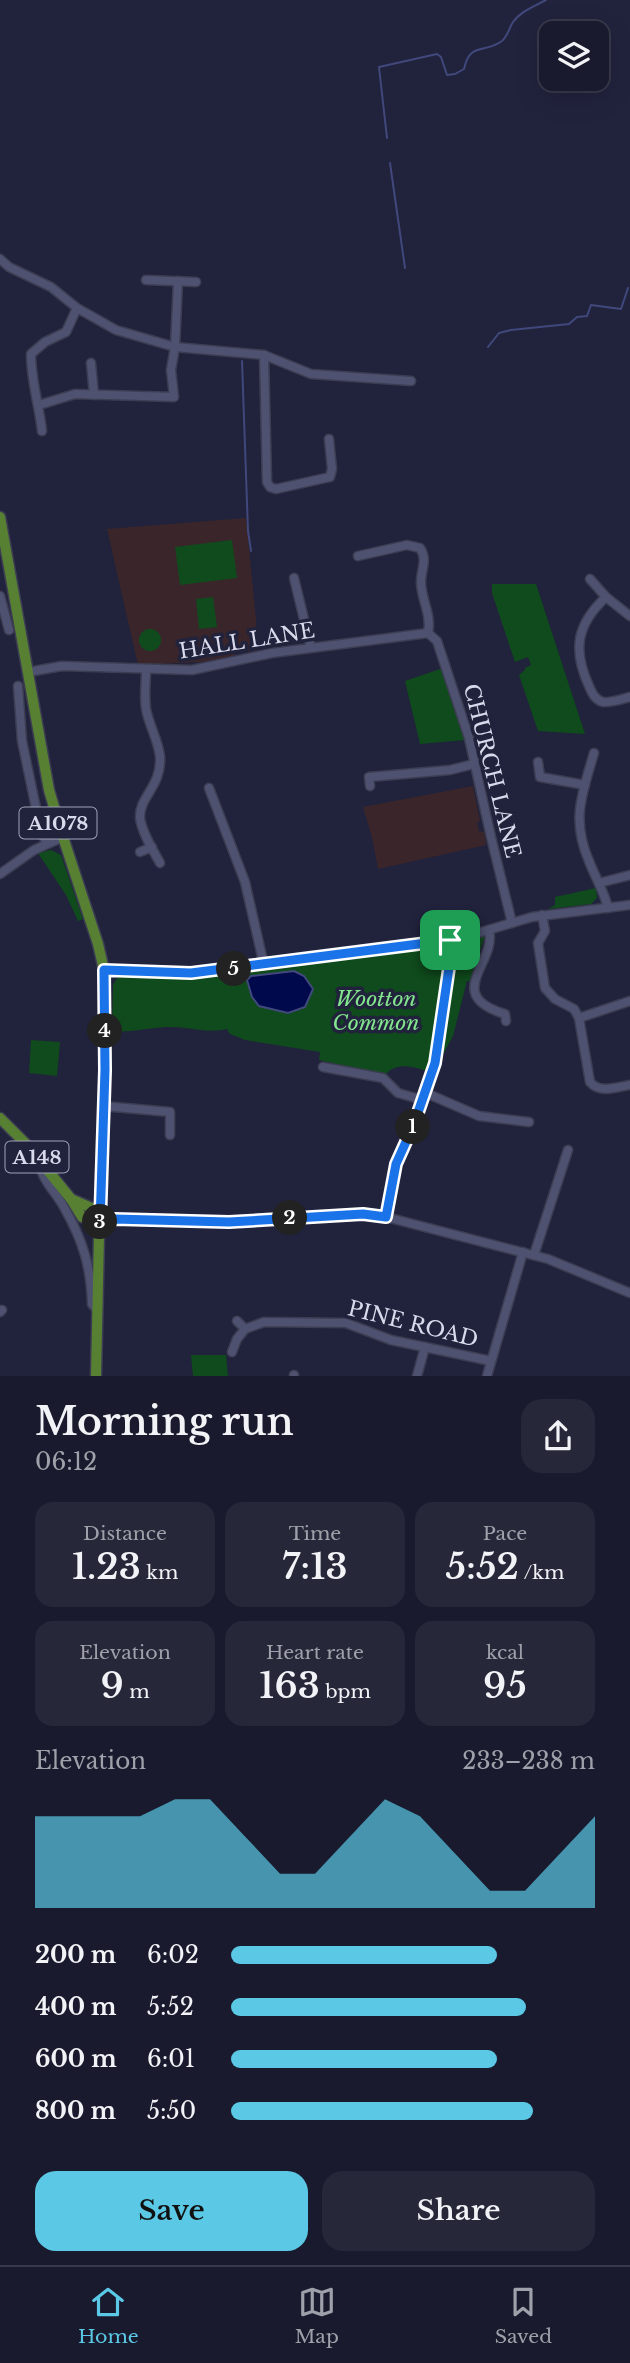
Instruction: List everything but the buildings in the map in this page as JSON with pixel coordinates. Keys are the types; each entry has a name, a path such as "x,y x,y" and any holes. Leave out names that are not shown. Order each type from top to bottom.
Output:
{"main road":[{"name":"A1078","path":"0,517 50,792 104,970 105,1070 100,1217"},
{"name":"A148","path":"0,1118 71,1199 100,1217"},
{"path":"96,1376 100,1217"}],"street":[{"path":"0,258 4,269 51,288 77,308 116,330 176,347 264,355 312,374 411,381"},
{"path":"146,280 196,282"},
{"path":"39,405 75,394 174,398 171,370 176,347 178,281"},
{"path":"43,431 31,373 31,354 45,342 66,332 77,308"},
{"path":"264,355 267,482 270,487 276,489 330,477 332,469 329,439"},
{"path":"91,363 94,395"},
{"path":"358,556 407,545 420,548 425,557 421,580 429,620 428,633"},
{"path":"294,578 311,648"},
{"path":"590,579 606,597 630,616"},
{"path":"0,596 9,630"},
{"path":"606,597 586,620 581,633 580,664 592,694 598,700 604,702 630,697"},
{"name":"HALL LANE","path":"28,672 62,666 192,670 260,655 428,633"},
{"name":"CHURCH LANE","path":"428,633 437,640 441,650 469,738 512,923"},
{"path":"146,670 146,710 160,758 155,785 144,802 140,815 143,829 160,863"},
{"path":"20,690 24,741 37,794 41,832 47,844"},
{"path":"594,753 578,822 579,835 608,908"},
{"path":"538,762 537,777 585,785"},
{"path":"369,778 450,770 474,764"},
{"path":"209,788 245,882 264,965"},
{"path":"0,874 34,850 62,837"},
{"path":"141,852 152,847"},
{"path":"599,883 630,875"},
{"path":"104,970 191,973 264,965 450,940 542,915 630,905"},
{"path":"542,915 545,932 538,943 545,988 555,999 574,1009 579,1018 589,1079 593,1086 601,1090 630,1085"},
{"path":"489,931 490,942 480,966 475,991 487,1006 505,1014 506,1021"},
{"path":"386,1217 396,1164 424,1097 437,1051 450,961 450,940"},
{"path":"579,1018 630,999"},
{"path":"323,1067 383,1078 398,1093 424,1097 479,1116 530,1122"},
{"path":"103,1106 170,1112 170,1135"},
{"path":"534,1255 568,1150"},
{"path":"39,1161 40,1171 65,1207 86,1252 92,1304 97,1311"},
{"path":"100,1217 229,1222 363,1214 386,1217 534,1255 630,1293"},
{"path":"487,1376 523,1252"},
{"path":"232,1352 245,1329 237,1321"},
{"name":"PINE ROAD","path":"245,1329 264,1322 346,1323 391,1340 491,1361"},
{"path":"417,1376 425,1347"}],"shaded area":[{"path":"246,518 259,651 237,651 234,656 200,662 138,665 107,529"},
{"path":"473,786 480,821 477,823 479,831 484,832 486,845 378,869 363,807"},
{"path":"294,971 304,976 313,989 305,1007 288,1013 259,1006 252,997 247,980 251,976"}],"green space":[{"path":"232,540 237,578 180,585 175,547"},
{"path":"492,584 536,584 585,734 538,731 519,675 531,665 528,657 515,662 492,593"},
{"path":"213,597 217,627 199,629 196,599"},
{"path":"150,629 158,632 161,640 158,648 150,651 142,648 139,640 142,632"},
{"path":"443,668 466,740 420,744 405,681"},
{"path":"51,850 61,855 83,919 78,921 66,895 38,853"},
{"path":"596,888 597,898 591,904 548,909 555,905 555,897"},
{"path":"481,935 484,939 470,981 467,981 453,1036 444,1053 440,1052 454,944"},
{"name":"Wootton Common","path":"445,943 433,1051 428,1071 400,1067 385,1075 319,1060 320,1052 245,1040 230,1034 227,1029 212,1031 167,1027 112,1032 113,985 117,978 123,975 228,970 234,974"},
{"path":"31,1040 60,1042 57,1076 29,1073"},
{"path":"191,1355 226,1355 228,1376 193,1376"}],"waterway":[{"path":"387,138 379,67 437,54 441,57 447,75 455,74 464,69 474,51 502,41 516,18 546,0"},
{"path":"390,163 405,268"},
{"path":"488,347 499,333 569,324 577,317 587,316 591,305 621,309 628,288"},
{"path":"242,361 251,551"}],"route":[{"path":"450,940 450,961 435,1063 426,1093 396,1164 386,1217 363,1214 328,1215 229,1222 114,1219 100,1223 105,1070 104,970 191,973 450,940"}]}
